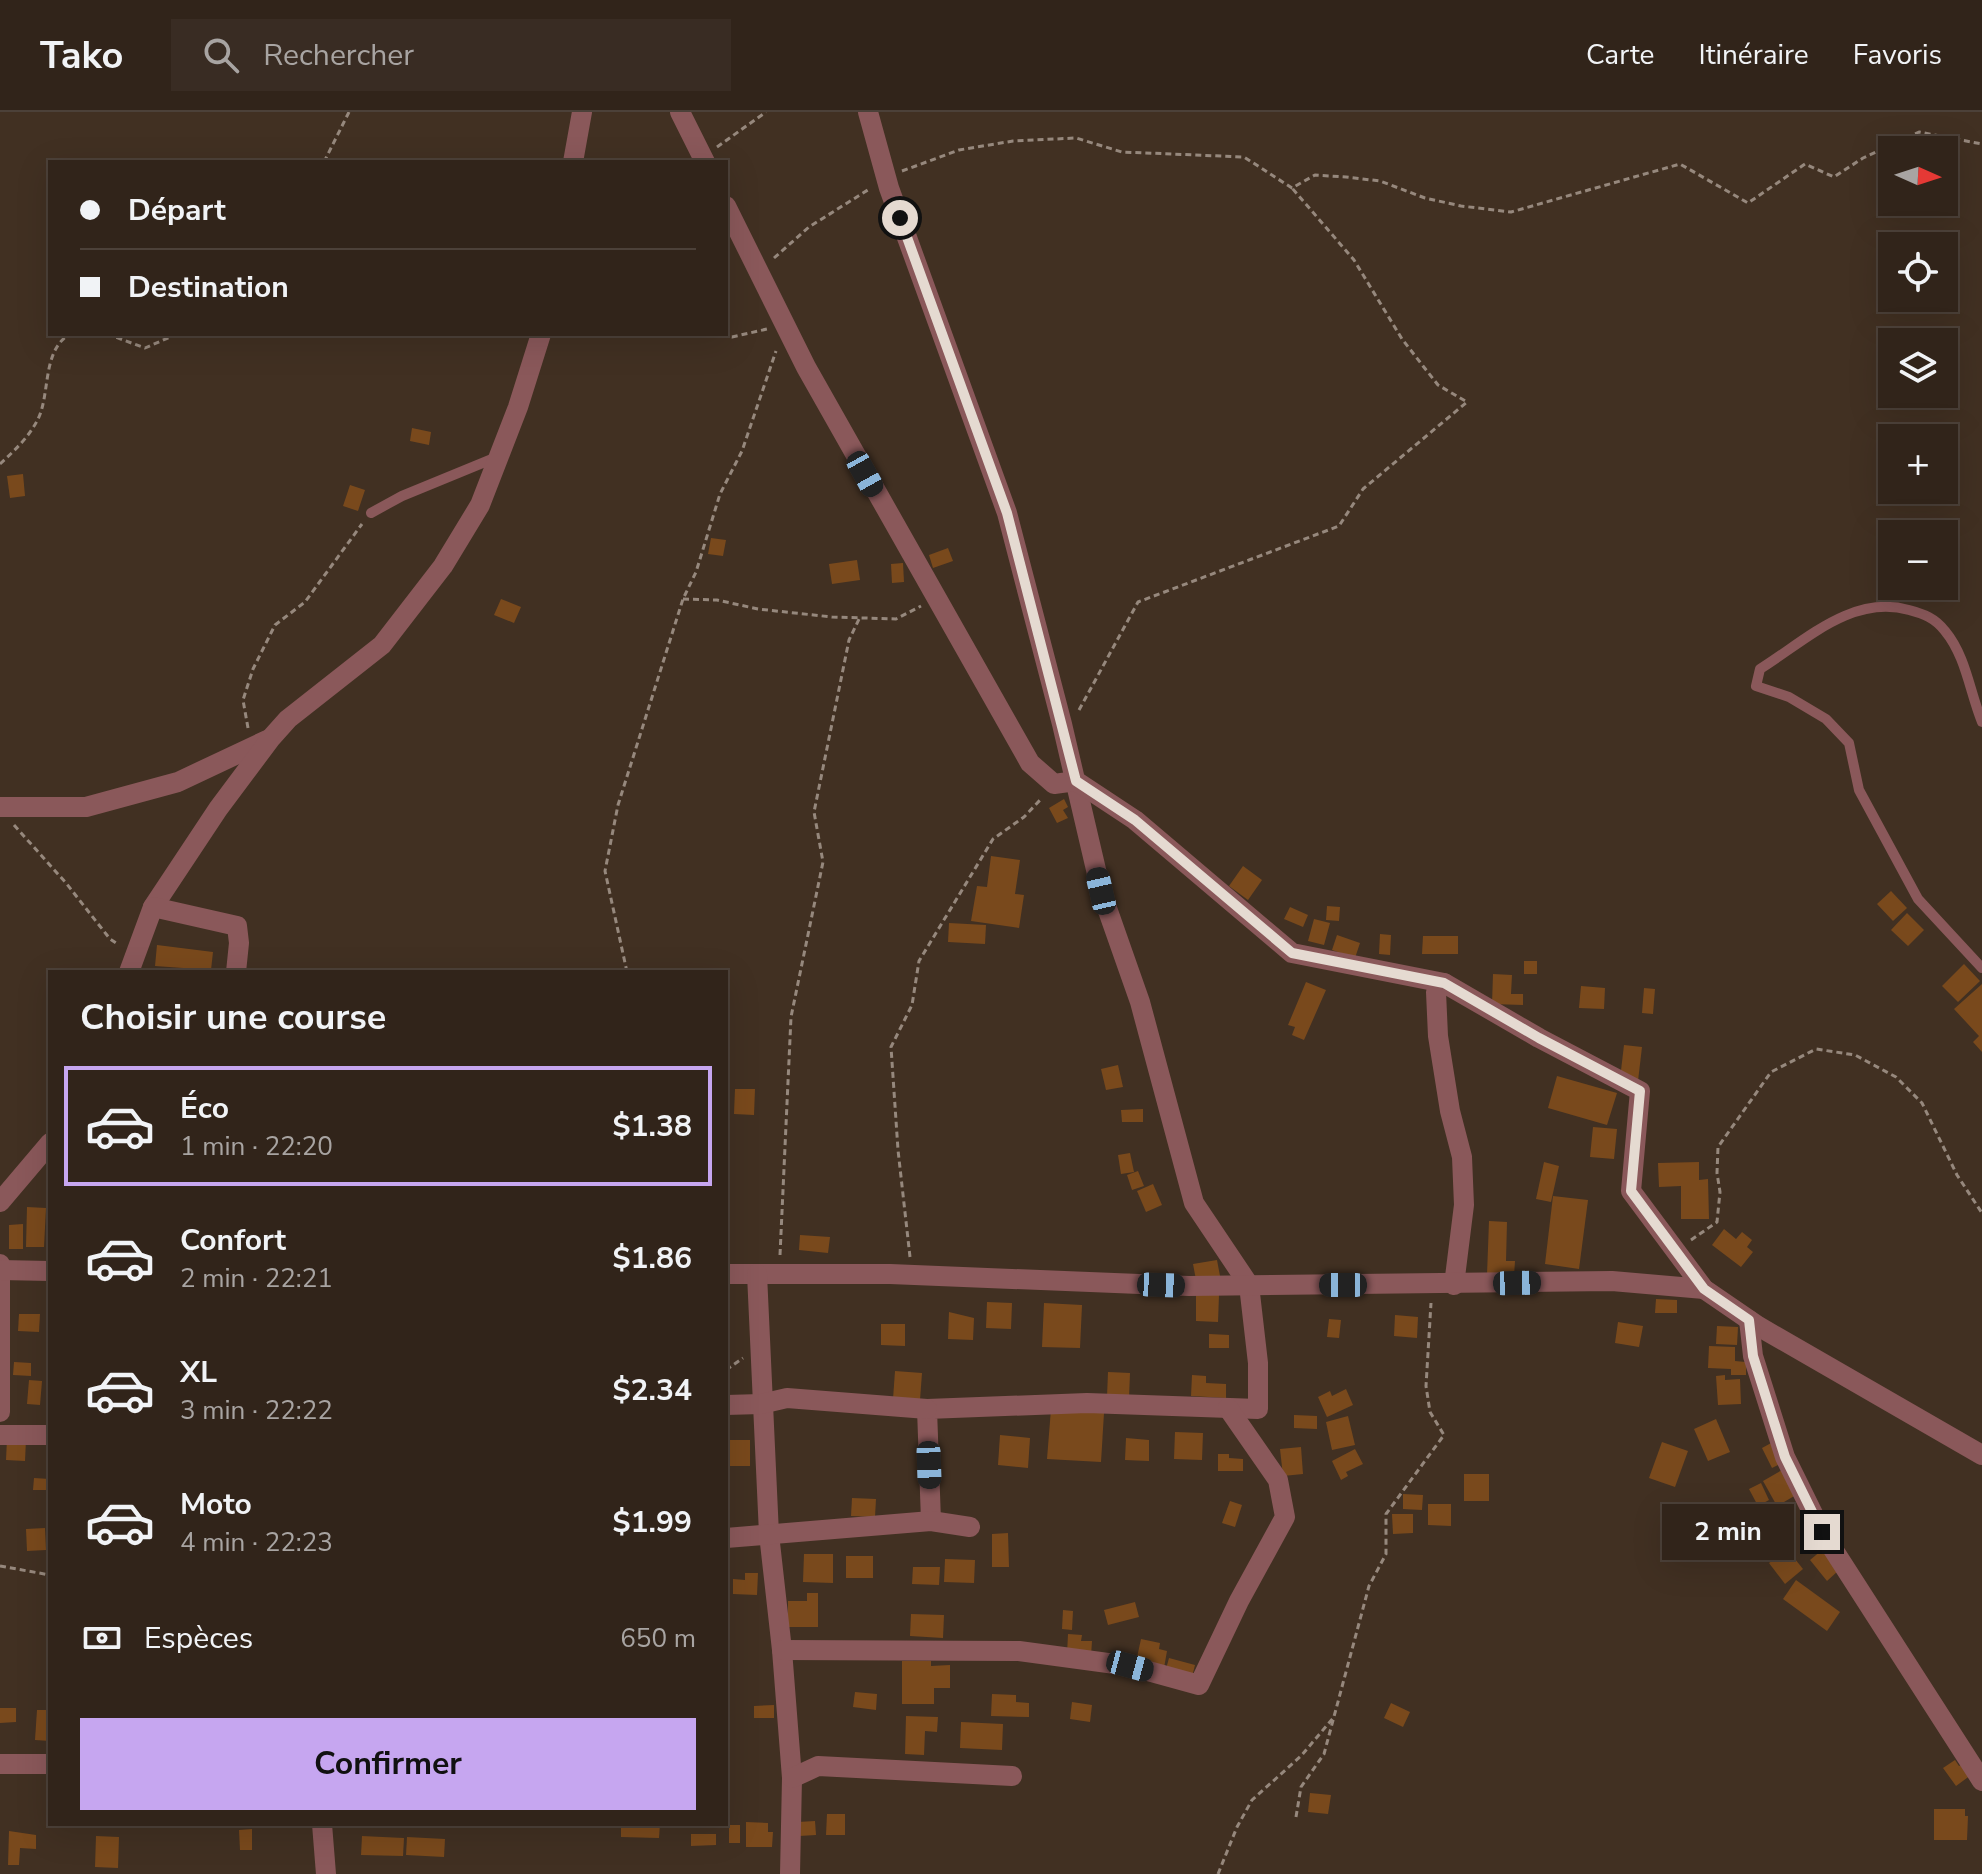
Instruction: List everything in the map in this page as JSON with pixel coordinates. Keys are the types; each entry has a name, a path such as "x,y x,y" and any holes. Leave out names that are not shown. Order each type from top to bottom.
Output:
{"street":[{"path":"573,160 582,112"},
{"path":"680,112 703,160"},
{"path":"728,1405 761,1404 787,1398 927,1409 1087,1403 1258,1409 1258,1363 1249,1285 1194,1203 1140,1002 1101,891 1062,724 1007,513 886,178 868,112"},
{"path":"728,210 935,599 1030,763 1054,784 1076,781 1135,820 1292,953 1444,983 1640,1091 1631,1191 1704,1289 1749,1320 1982,1455"},
{"path":"132,963 153,907 218,809 271,738 288,719 382,645 443,566 480,505 540,336"},
{"path":"4,813 86,807 178,782 271,738"},
{"path":"153,907 237,926 236,970"},
{"path":"1444,983 1436,992 1438,1036 1462,1157 1464,1205 1454,1285"},
{"path":"0,1202 41,1166"},
{"path":"0,1412 0,1268 48,1271"},
{"path":"728,1274 918,1276 1189,1286 1612,1281 1704,1289"},
{"path":"757,1274 769,1534 792,1778 790,1874"},
{"path":"1749,1320 1753,1356 1785,1457 1822,1532 1982,1781"},
{"path":"782,1650 1019,1651 1130,1666 1199,1685 1239,1601 1285,1517 1278,1480 1228,1408"},
{"path":"927,1409 931,1521"},
{"path":"0,1435 48,1435"},
{"path":"728,1538 931,1521 970,1527"},
{"path":"0,1764 48,1764"},
{"path":"792,1778 818,1766 1012,1776"},
{"path":"322,1826 326,1874"}],"lane":[{"path":"371,513 402,496 499,456"},
{"path":"1982,722 1962,661 1946,631 1930,616 1899,607 1871,606 1837,618 1760,669 1756,686 1789,697 1826,719 1849,743 1859,790 1918,899 1982,968"}],"path":[{"path":"325,160 349,112"},
{"path":"703,160 766,112"},
{"path":"1292,188 1315,175 1357,178 1380,181 1425,198 1461,206 1511,212 1680,164 1748,203 1805,164 1834,177 1863,158 1919,132 1982,144"},
{"path":"759,272 809,227 886,178 959,150 1013,141 1076,138 1122,152 1244,157 1292,188 1354,260 1402,339 1438,385 1467,402 1363,489 1339,526 1138,602 1075,719 1062,724"},
{"path":"725,336 786,324"},
{"path":"627,970 605,871 618,805 683,599 696,572 720,494 742,451 786,324"},
{"path":"0,464 38,421 45,403 52,359 66,336"},
{"path":"112,336 145,348 172,336"},
{"path":"251,747 243,700 253,669 275,625 305,602 371,513"},
{"path":"683,599 717,600 758,609 832,617 896,619 935,599"},
{"path":"781,1274 781,1199 791,1017 823,862 814,812 849,640 860,617"},
{"path":"918,1276 907,1250 891,1047 912,1005 919,961 993,839 1024,817 1054,784"},
{"path":"4,813 132,963"},
{"path":"1677,1255 1695,1236 1717,1222 1720,1192 1718,1147 1729,1129 1771,1072 1816,1049 1855,1055 1896,1077 1922,1103 1957,1175 1982,1213"},
{"path":"1296,1817 1301,1787 1324,1754 1369,1586 1386,1554 1386,1514 1444,1435 1430,1412 1426,1386 1431,1284"},
{"path":"0,1566 48,1575"},
{"path":"1218,1874 1252,1800 1301,1756 1336,1714"}],"building":[{"path":"412,428 431,432 429,445 410,441"},
{"path":"23,474 25,496 10,498 7,476"},
{"path":"350,485 365,490 358,511 343,506"},
{"path":"711,538 726,540 723,556 708,554"},
{"path":"948,548 953,561 933,568 929,555"},
{"path":"857,560 860,580 832,584 829,564"},
{"path":"903,563 904,582 892,583 891,564"},
{"path":"501,599 521,607 514,623 494,615"},
{"path":"1064,799 1068,807 1063,810 1068,818 1057,823 1049,808"},
{"path":"991,856 1020,860 1015,894 1024,895 1019,928 971,921 977,886 987,887"},
{"path":"1243,866 1262,880 1248,900 1229,886"},
{"path":"1891,891 1907,908 1893,921 1877,904"},
{"path":"1327,906 1340,907 1339,921 1326,920"},
{"path":"1290,907 1308,915 1303,927 1284,919"},
{"path":"1907,913 1924,930 1908,946 1891,930"},
{"path":"1314,919 1330,923 1324,945 1308,941"},
{"path":"949,923 986,925 985,944 948,942"},
{"path":"1380,934 1391,935 1390,955 1379,954"},
{"path":"1337,935 1360,943 1355,958 1332,950"},
{"path":"1423,936 1458,936 1458,954 1422,954"},
{"path":"157,945 213,952 211,970 155,966"},
{"path":"1524,961 1537,961 1537,974 1524,974"},
{"path":"1964,964 1980,981 1958,1002 1942,986"},
{"path":"1493,974 1512,975 1511,994 1523,994 1523,1005 1492,1004"},
{"path":"1306,982 1326,990 1304,1040 1292,1035 1295,1027 1288,1025"},
{"path":"1982,984 1982,1052 1973,1042 1979,1036 1954,1009"},
{"path":"1581,986 1605,988 1604,1009 1579,1008"},
{"path":"1644,988 1655,989 1653,1014 1642,1013"},
{"path":"1624,1045 1642,1047 1638,1081 1620,1079"},
{"path":"1118,1065 1123,1087 1106,1090 1101,1069"},
{"path":"1557,1076 1617,1093 1607,1125 1548,1108"},
{"path":"735,1089 755,1089 754,1115 734,1114"},
{"path":"1143,1109 1143,1122 1122,1122 1121,1110"},
{"path":"1593,1127 1617,1129 1614,1159 1590,1157"},
{"path":"1130,1153 1134,1172 1121,1174 1118,1155"},
{"path":"1544,1162 1559,1166 1551,1202 1536,1199"},
{"path":"1699,1162 1699,1180 1708,1179 1709,1219 1681,1219 1681,1186 1659,1187 1658,1163"},
{"path":"1138,1171 1144,1186 1132,1190 1127,1175"},
{"path":"1153,1184 1162,1205 1146,1212 1137,1191"},
{"path":"1553,1196 1588,1200 1579,1269 1545,1264"},
{"path":"27,1207 46,1208 44,1247 26,1247"},
{"path":"1489,1221 1507,1222 1506,1261 1515,1261 1514,1276 1487,1275"},
{"path":"23,1224 23,1249 9,1249 9,1225"},
{"path":"1724,1229 1736,1239 1742,1232 1752,1240 1747,1247 1753,1252 1741,1267 1712,1245"},
{"path":"800,1235 830,1237 828,1253 799,1250"},
{"path":"1217,1260 1220,1276 1196,1280 1193,1264"},
{"path":"1196,1294 1219,1295 1218,1322 1196,1321"},
{"path":"1656,1299 1677,1300 1677,1313 1655,1313"},
{"path":"987,1302 1012,1303 1011,1329 986,1328"},
{"path":"1044,1303 1082,1305 1080,1348 1042,1347"},
{"path":"949,1312 974,1318 973,1340 948,1339"},
{"path":"19,1314 40,1314 39,1332 18,1331"},
{"path":"1395,1315 1418,1317 1417,1338 1394,1336"},
{"path":"1329,1319 1341,1320 1339,1338 1327,1337"},
{"path":"1618,1322 1643,1326 1639,1347 1615,1343"},
{"path":"881,1324 905,1324 905,1346 881,1345"},
{"path":"1717,1326 1738,1327 1737,1345 1716,1344"},
{"path":"1209,1334 1229,1335 1229,1348 1209,1348"},
{"path":"1709,1346 1735,1347 1735,1361 1746,1362 1746,1375 1731,1375 1731,1369 1708,1368"},
{"path":"14,1362 31,1363 31,1376 13,1375"},
{"path":"895,1371 922,1373 920,1400 893,1399"},
{"path":"1108,1372 1130,1373 1129,1398 1107,1397"},
{"path":"1192,1375 1206,1376 1206,1383 1226,1384 1226,1398 1191,1396"},
{"path":"1725,1375 1725,1380 1740,1379 1741,1404 1718,1405 1716,1376"},
{"path":"29,1380 42,1381 40,1405 27,1404"},
{"path":"1346,1389 1353,1405 1327,1417 1318,1397 1330,1391 1332,1396"},
{"path":"1051,1409 1104,1413 1101,1462 1047,1459"},
{"path":"1294,1415 1317,1416 1317,1429 1294,1428"},
{"path":"1348,1416 1355,1445 1332,1450 1326,1422"},
{"path":"1716,1419 1730,1452 1708,1461 1694,1429"},
{"path":"1175,1432 1203,1433 1202,1460 1174,1459"},
{"path":"1000,1435 1030,1438 1028,1468 998,1465"},
{"path":"1126,1438 1149,1440 1149,1461 1125,1460"},
{"path":"7,1439 26,1440 25,1461 6,1460"},
{"path":"728,1440 750,1440 750,1466 728,1466"},
{"path":"1662,1442 1688,1451 1675,1487 1649,1478"},
{"path":"1773,1442 1784,1462 1772,1468 1762,1448"},
{"path":"1301,1447 1303,1474 1283,1476 1280,1449"},
{"path":"1355,1449 1363,1464 1346,1472 1348,1476 1341,1480 1332,1461"},
{"path":"1218,1454 1243,1459 1243,1471 1218,1471"},
{"path":"1782,1470 1796,1495 1777,1506 1763,1481"},
{"path":"1464,1474 1489,1474 1489,1501 1464,1501"},
{"path":"34,1478 48,1479 48,1490 33,1490"},
{"path":"1761,1483 1769,1500 1758,1506 1749,1489"},
{"path":"1403,1494 1423,1495 1422,1510 1403,1509"},
{"path":"852,1498 876,1499 875,1517 851,1516"},
{"path":"1230,1501 1242,1505 1235,1527 1222,1523"},
{"path":"1428,1504 1451,1504 1451,1526 1428,1525"},
{"path":"1392,1514 1413,1514 1413,1533 1393,1534"},
{"path":"45,1528 46,1550 27,1551 26,1529"},
{"path":"1008,1533 1009,1567 992,1567 992,1534"},
{"path":"1787,1549 1803,1569 1785,1584 1769,1563"},
{"path":"1822,1550 1838,1571 1827,1581 1810,1560"},
{"path":"804,1554 833,1554 833,1583 803,1582"},
{"path":"846,1556 873,1556 873,1578 846,1578"},
{"path":"945,1559 975,1560 974,1583 944,1582"},
{"path":"913,1567 940,1567 939,1585 912,1584"},
{"path":"745,1573 758,1573 757,1595 733,1594 733,1579 745,1580"},
{"path":"1796,1580 1840,1612 1827,1631 1783,1599"},
{"path":"807,1593 818,1593 818,1627 788,1627 788,1601 807,1601"},
{"path":"1135,1602 1139,1617 1108,1625 1104,1610"},
{"path":"1063,1610 1073,1611 1072,1630 1062,1629"},
{"path":"911,1614 944,1615 943,1638 910,1636"},
{"path":"1068,1634 1082,1635 1081,1641 1092,1641 1091,1656 1067,1654"},
{"path":"1141,1639 1160,1643 1159,1649 1167,1651 1164,1668 1136,1662"},
{"path":"1169,1658 1195,1665 1192,1677 1166,1669"},
{"path":"902,1661 931,1661 931,1666 950,1665 950,1688 934,1688 934,1704 902,1704"},
{"path":"855,1692 877,1694 876,1710 853,1707"},
{"path":"992,1694 1016,1695 1016,1702 1029,1703 1029,1717 991,1716"},
{"path":"1072,1702 1092,1705 1090,1722 1070,1719"},
{"path":"1391,1703 1410,1712 1403,1727 1384,1718"},
{"path":"774,1705 774,1718 754,1718 754,1706"},
{"path":"0,1708 16,1708 16,1722 0,1723"},
{"path":"37,1710 48,1710 48,1741 35,1740"},
{"path":"906,1716 938,1717 937,1732 925,1731 924,1755 905,1754"},
{"path":"961,1722 1003,1724 1002,1750 960,1748"},
{"path":"1955,1760 1959,1766 1963,1764 1971,1775 1956,1786 1943,1768"},
{"path":"1310,1793 1331,1795 1328,1814 1308,1812"},
{"path":"1934,1809 1965,1809 1965,1816 1968,1816 1967,1840 1934,1840"},
{"path":"827,1814 845,1814 845,1835 826,1835"},
{"path":"815,1821 816,1835 799,1836 798,1822"},
{"path":"746,1822 768,1823 768,1832 773,1832 772,1847 746,1847"},
{"path":"729,1825 740,1825 740,1843 729,1843"},
{"path":"621,1826 660,1826 659,1838 621,1837"},
{"path":"252,1829 252,1850 240,1850 239,1830"},
{"path":"9,1831 36,1835 36,1849 20,1848 19,1865 8,1865"},
{"path":"691,1834 716,1834 716,1845 691,1846"},
{"path":"96,1836 119,1837 118,1868 95,1867"},
{"path":"362,1836 404,1838 403,1856 361,1855"},
{"path":"407,1837 445,1839 444,1857 406,1855"}],"route":[{"path":"900,218 1007,513 1076,781 1135,820 1292,953 1444,983 1640,1091 1631,1191 1704,1289 1749,1320 1748,1333 1753,1356 1785,1457 1822,1532"}]}
